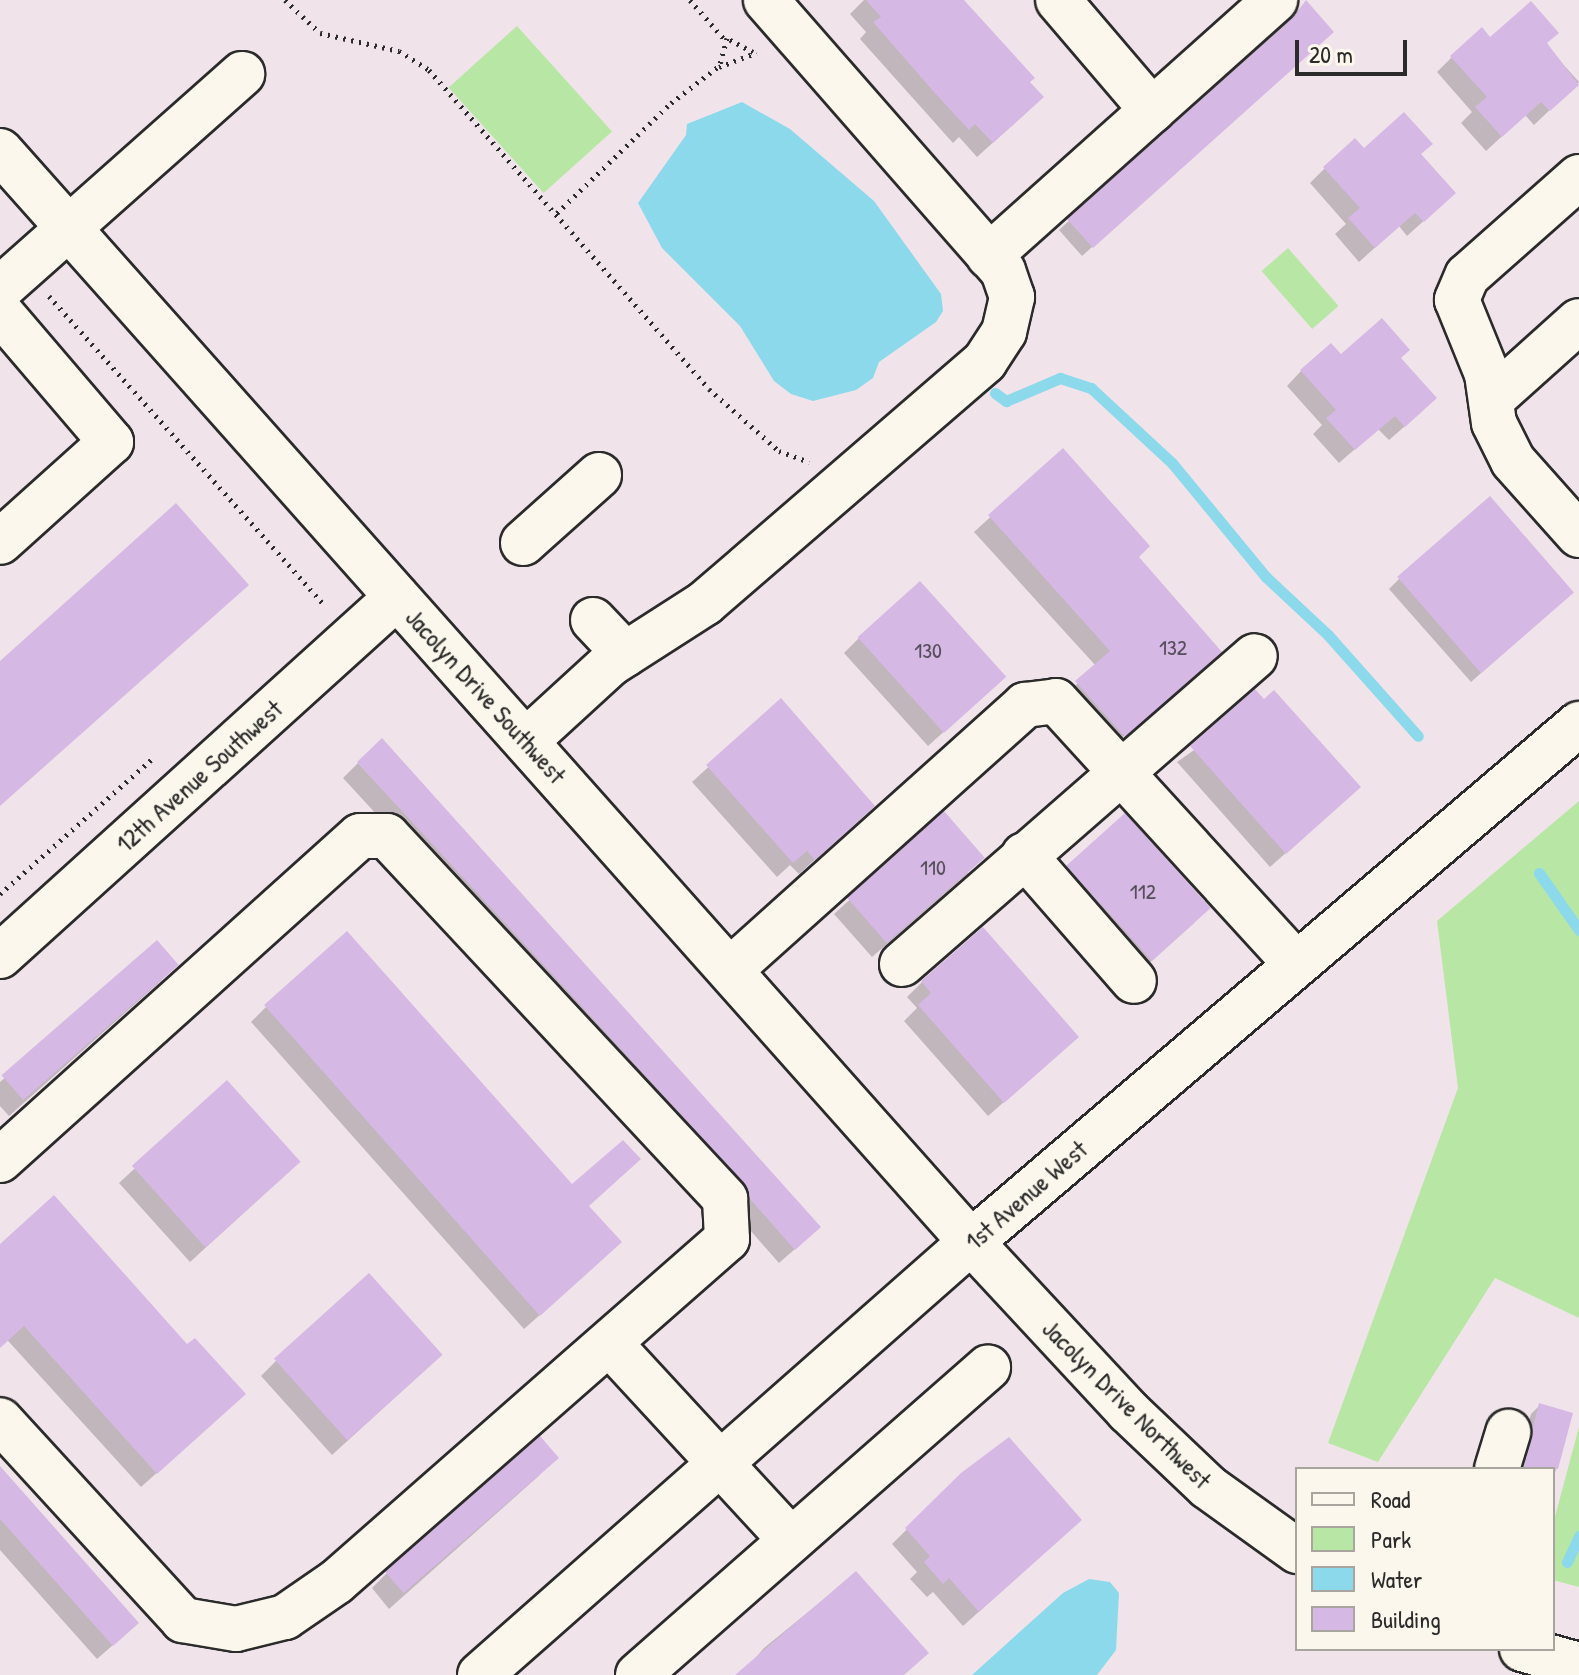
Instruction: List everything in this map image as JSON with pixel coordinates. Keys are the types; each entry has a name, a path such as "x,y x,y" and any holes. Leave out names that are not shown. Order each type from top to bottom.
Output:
{"street":[{"path":"526,741 625,654 705,603 985,361 1004,332 1012,297 1003,271 766,0"},
{"path":"1058,0 1152,110"},
{"path":"989,256 1275,0"},
{"path":"12,278 242,74"},
{"name":"Jacolyn Drive Southwest","path":"0,151 971,1242"},
{"path":"1579,177 1467,276 1457,300 1487,374 1494,423 1513,461 1579,535"},
{"path":"0,312 111,442 0,542"},
{"path":"1491,400 1579,321"},
{"path":"523,543 599,475"},
{"name":"12th Avenue Southwest","path":"0,956 397,597"},
{"path":"593,620 625,654"},
{"path":"902,964 1255,656"},
{"path":"730,970 1025,705 1056,701 1296,964"},
{"name":"1st Avenue West","path":"480,1675 971,1242 1579,724"},
{"path":"0,1160 360,836 387,836 725,1199 727,1239 611,1345 336,1582 285,1617 236,1629 183,1620 0,1420"},
{"path":"1024,855 1134,981"},
{"name":"Jacolyn Drive Northwest","path":"971,1242 1128,1411 1208,1487 1295,1550"},
{"path":"611,1345 791,1540"},
{"path":"638,1675 988,1367"},
{"path":"1529,1651 1579,1665"}],"path":[{"path":"285,0 320,33 399,51 429,70 709,389 779,451 816,463"},
{"path":"690,0 727,38 764,56"},
{"path":"719,67 727,38"},
{"path":"557,213 671,103 719,67 753,52"},
{"path":"12,278 327,604 315,614"},
{"path":"0,894 161,751"}],"green space":[{"path":"517,26 612,132 544,193 449,88"},
{"path":"1288,248 1339,306 1312,329 1262,271"},
{"path":"1579,801 1579,1318 1495,1278 1378,1462 1328,1443 1458,1088 1437,921"},
{"path":"1579,1427 1579,1587 1555,1581 1555,1517"}],"water":[{"path":"742,102 790,129 874,201 941,294 943,311 936,322 879,362 873,378 856,390 813,401 791,394 774,381 740,326 662,248 638,203 686,135 687,124"},
{"path":"1089,1579 1110,1582 1119,1593 1116,1650 1097,1675 972,1675 1063,1593"}],"building":[{"path":"866,0 964,0 1035,78 1030,82 1044,97 993,143 975,124 969,130 873,22 881,17"},
{"path":"1306,0 1334,32 1093,248 1067,219 1292,19"},
{"path":"1531,1 1559,33 1547,43 1579,85 1550,111 1541,102 1502,137 1475,107 1487,97 1450,56 1482,27 1490,37"},
{"path":"1404,112 1433,144 1421,154 1456,193 1424,222 1415,213 1375,248 1348,218 1360,208 1323,167 1355,138 1364,148"},
{"path":"1382,318 1410,350 1401,358 1437,398 1405,427 1395,416 1355,450 1326,418 1336,410 1300,370 1331,343 1341,354"},
{"path":"1063,448 1150,546 1139,557 1222,652 1125,737 1075,681 1110,651 988,515"},
{"path":"1490,496 1574,593 1481,673 1397,577"},
{"path":"176,503 249,585 0,806 0,661"},
{"path":"920,581 1006,677 944,733 858,637"},
{"path":"1255,689 1264,699 1274,690 1361,787 1286,854 1190,746"},
{"path":"781,698 875,806 815,860 807,851 793,863 706,765"},
{"path":"382,738 821,1227 795,1250 750,1199 743,1182 357,762"},
{"path":"944,811 985,858 887,943 846,896"},
{"path":"1125,813 1211,908 1152,961 1066,866"},
{"path":"983,927 1079,1037 1004,1103 918,1005 931,993 921,981"},
{"path":"347,931 572,1184 623,1140 641,1159 589,1206 622,1242 540,1316 264,1005"},
{"path":"157,940 179,965 23,1100 2,1075"},
{"path":"227,1080 301,1162 205,1247 132,1166"},
{"path":"54,1195 187,1344 195,1338 246,1394 157,1474 24,1326 0,1348 0,1244"},
{"path":"369,1273 443,1355 347,1440 274,1359"},
{"path":"1539,1403 1573,1413 1558,1469 1523,1467"},
{"path":"540,1436 559,1458 404,1593 385,1571"},
{"path":"1009,1437 1082,1520 979,1612 949,1578 943,1584 924,1562 930,1556 905,1528 961,1473"},
{"path":"0,1466 139,1623 113,1646 0,1519"},
{"path":"856,1571 929,1653 904,1675 735,1675"}],"waterway":[{"path":"995,393 1006,401 1060,378 1091,388 1172,463 1266,577 1328,635 1418,736"},
{"path":"1539,873 1579,930"},
{"path":"1567,1562 1579,1536"}]}
